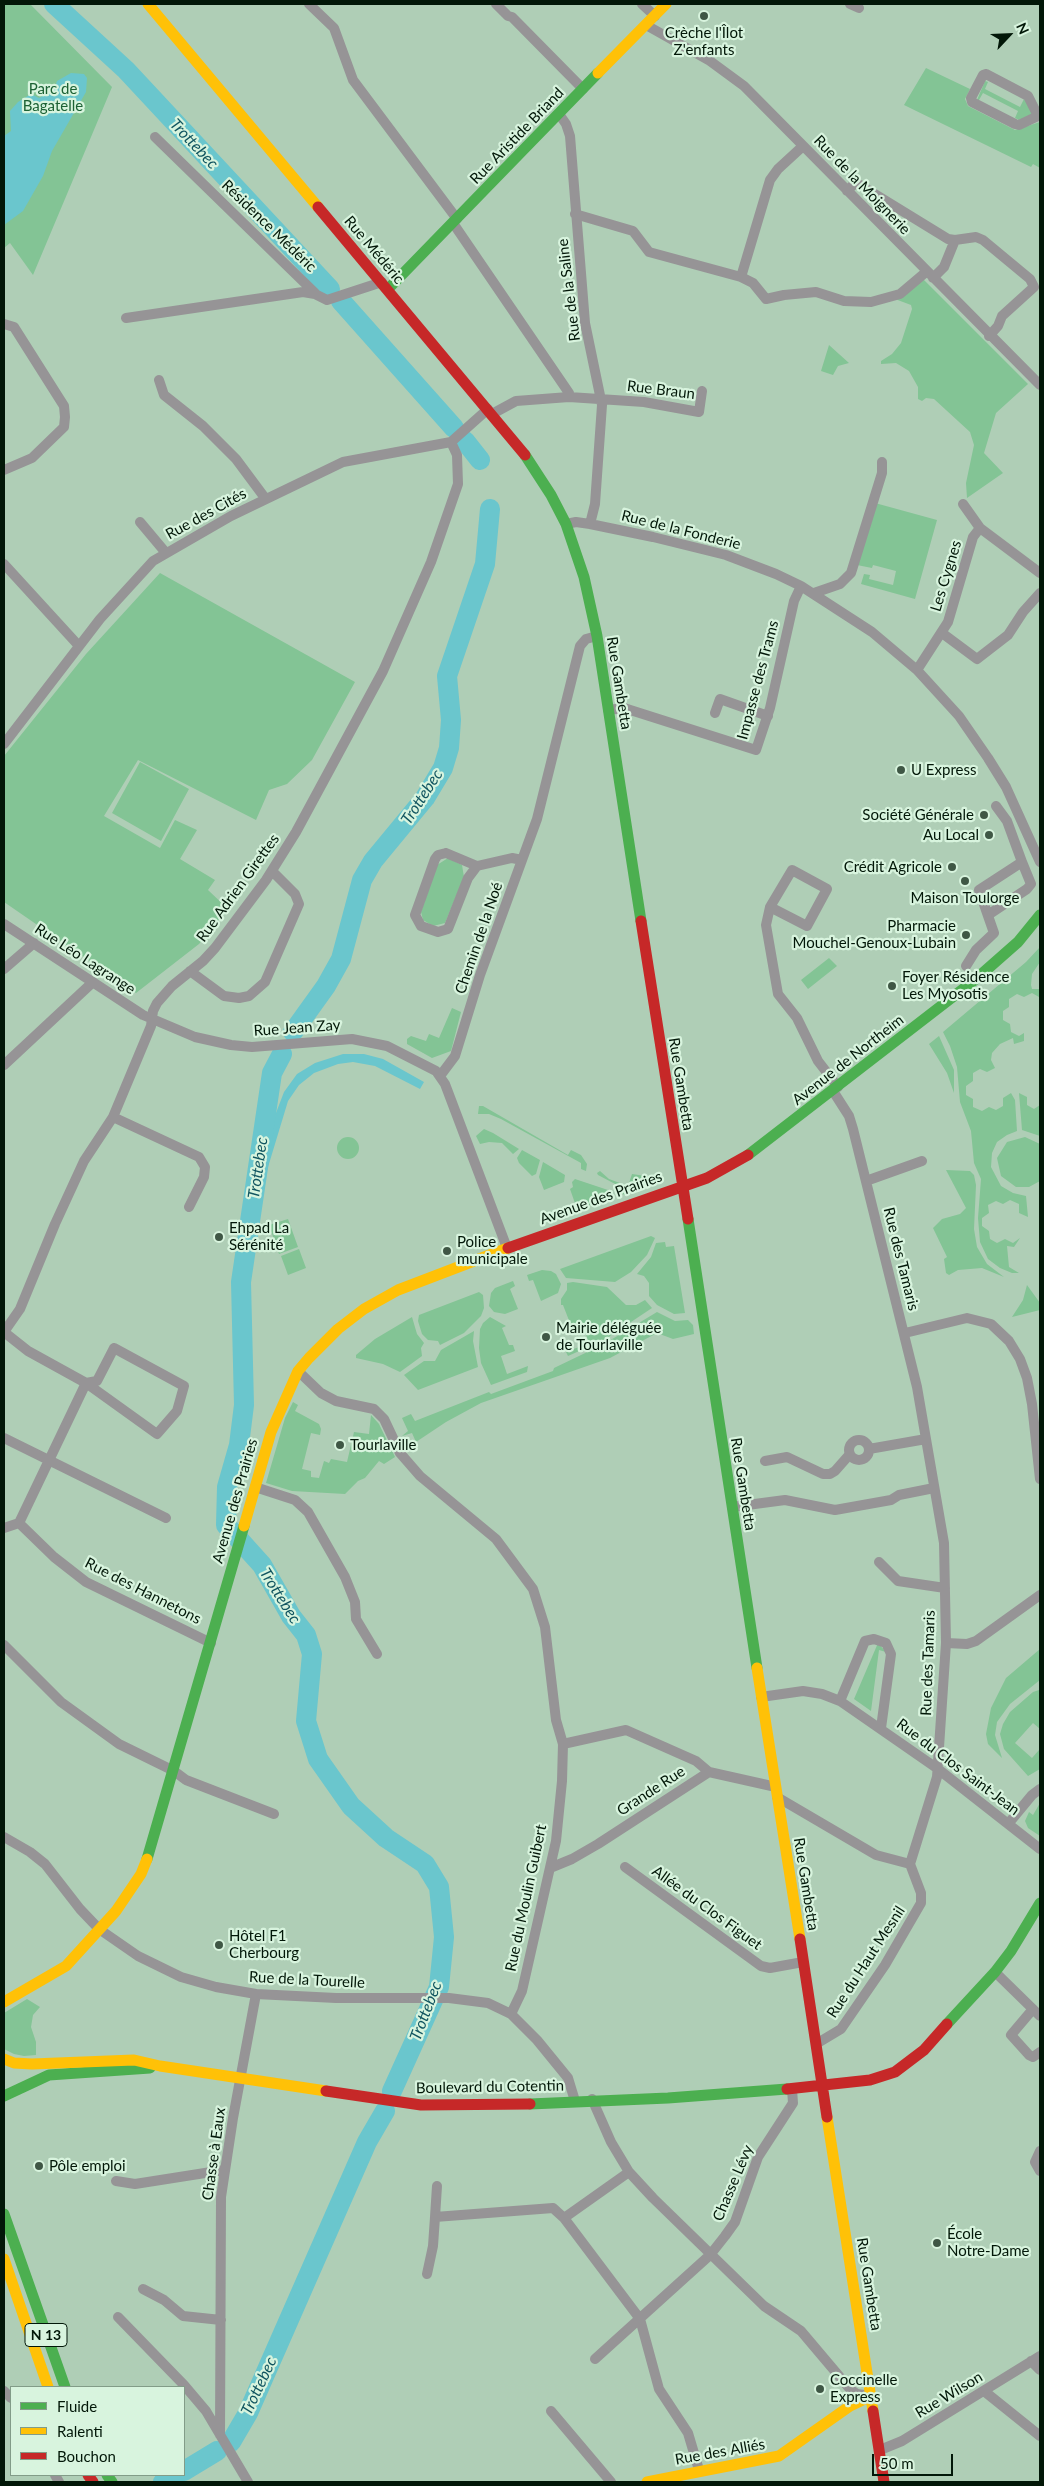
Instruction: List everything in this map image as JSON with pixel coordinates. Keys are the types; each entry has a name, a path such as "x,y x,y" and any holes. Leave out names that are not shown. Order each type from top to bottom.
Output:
{"main road":[{"name":"Rue Médéric","path":"148,4 490,412 536,470 566,524"},
{"name":"Rue Aristide Briand","path":"385,285 455,221 666,4"},
{"name":"Rue Gambetta","path":"566,524 584,577 597,636 884,2482"},
{"name":"Avenue de Northeim","path":"682,1185 714,1175 746,1157 836,1089 1003,956 1040,915"},
{"name":"Avenue des Prairies","path":"4,2002 66,1966 128,1895 141,1874 153,1844 255,1486 279,1409 298,1371 338,1329 364,1309 398,1290 507,1248 682,1185"},
{"name":"Boulevard du Cotentin","path":"4,2059 14,2063 32,2064 121,2059 240,2079 421,2105 668,2098 792,2089 876,2079 905,2066 924,2050 995,1972 1011,1951 1040,1903"},
{"name":"Boulevard du Cotentin","path":"4,2096 48,2075 160,2066"},
{"name":"N 13","path":"4,2214 65,2386"},
{"name":"N 13","path":"4,2259 21,2314 48,2386"},
{"name":"N 13","path":"4,2288 8,2300 21,2314"},
{"name":"Rue des Alliés","path":"647,2482 699,2470 766,2460 779,2456 850,2406 871,2396"}],"street":[{"path":"309,4 334,28 353,80 455,221 569,393 569,397"},
{"path":"496,4 508,16 512,17 583,89"},
{"path":"642,4 655,16"},
{"name":"Rue de la Moignerie","path":"646,24 710,61 735,78 989,336 1040,385"},
{"path":"986,74 1028,96 1039,116 1019,125 1015,124 972,102 971,98 983,75 986,74"},
{"name":"Rue de la Saline","path":"559,114 566,124 570,136 585,323 602,398 595,504 590,524"},
{"name":"Résidence Médéric","path":"155,137 318,296"},
{"path":"741,277 770,180 778,169 803,146"},
{"path":"847,191 854,184 860,185 926,227 955,240 969,238 983,240 1032,282 1034,286 1002,316 998,326 989,336"},
{"path":"576,214 633,231 649,252 741,277 753,283 766,299 784,294 816,292 844,301 871,302 900,294 944,267 955,240"},
{"name":"Résidence Médéric","path":"126,318 303,292 327,300 385,285"},
{"path":"4,324 14,327 64,406 65,417 64,427 32,458 4,470"},
{"path":"159,380 164,395 202,426 236,459 265,498"},
{"name":"Rue Braun","path":"602,398 644,402 699,412 702,391"},
{"path":"451,442 490,412 516,401 569,397 602,398"},
{"name":"Rue des Cités","path":"4,744 79,646 146,568 166,553 204,530 265,498 343,462 451,442"},
{"name":"Rue Adrien Girettes","path":"4,1332 20,1309 84,1160 113,1117 151,1026 151,1018 157,1003 172,986 203,961 215,948 272,871 371,696 394,649 428,570 458,484 457,455 451,442"},
{"path":"814,593 840,584 851,573 882,473 882,462"},
{"name":"Les Cygnes","path":"963,504 980,528 1040,573"},
{"path":"140,522 166,553"},
{"name":"Rue de la Fonderie","path":"566,524 576,522 590,524 726,555 776,574 801,586 872,632 917,670 958,716 992,763 1006,787 1040,862"},
{"name":"Les Cygnes","path":"917,670 942,633 956,595 973,537 980,528"},
{"path":"4,564 79,646"},
{"name":"Impasse des Trams","path":"608,710 624,708 756,750 768,716 794,601 801,586"},
{"name":"Les Cygnes","path":"942,633 977,659 1008,635 1023,612 1040,593"},
{"name":"Chemin de la Noé","path":"440,1076 455,1056 480,975 537,819 580,646 586,640 597,636"},
{"path":"715,713 720,699 768,716"},
{"path":"988,915 1027,889 1031,884 1007,821 996,806"},
{"path":"477,866 468,878 448,929 438,932 418,924 415,916 416,910 438,855 446,852 477,866 516,858 522,860"},
{"path":"966,966 976,950 994,933 979,890 1022,862"},
{"path":"792,870 827,889 807,926 770,906 792,870"},
{"path":"190,971 224,996 239,998 249,996 265,982 299,904 295,894 272,871"},
{"name":"Rue des Tamaris","path":"770,906 766,925 778,994 797,1018 818,1062 836,1089 849,1116 905,1333 917,1387 944,1543 946,1643 938,1769"},
{"name":"Rue Léo Lagrange","path":"4,924 143,1015 151,1018"},
{"path":"4,969 34,943"},
{"path":"4,1065 93,982"},
{"name":"Rue Jean Zay","path":"151,1018 195,1037 231,1045 252,1047 345,1039 376,1042 399,1050 440,1076"},
{"path":"440,1076 507,1248"},
{"path":"113,1117 199,1157 205,1167 204,1177 189,1208"},
{"path":"866,1181 922,1161"},
{"path":"905,1333 967,1318 990,1324 1009,1341 1020,1359 1032,1404 1040,1479"},
{"path":"4,1332 28,1351 86,1382 157,1434 177,1411 184,1386 114,1348 97,1380 86,1382"},
{"name":"Rue du Moulin Guibert","path":"298,1371 321,1392 336,1401 374,1409 384,1419 400,1453 420,1476 496,1539 532,1589 545,1627 556,1720 562,1744 559,1814 550,1868 522,1991 511,2014"},
{"path":"4,1528 19,1523 86,1382"},
{"path":"4,1438 166,1518"},
{"path":"869,1449 926,1439"},
{"path":"855,1441 864,1442 869,1449 867,1456 862,1460 855,1459 850,1454 849,1448 855,1441"},
{"path":"765,1460 787,1457 823,1474 830,1474 836,1471 850,1454"},
{"path":"255,1486 295,1500 308,1512 345,1577 355,1602 356,1619 377,1654"},
{"path":"732,1507 785,1500 835,1510 891,1500 899,1495 934,1488"},
{"name":"Rue des Hannetons","path":"19,1523 54,1557 86,1582 211,1643"},
{"path":"879,1562 898,1580 946,1588"},
{"path":"946,1643 966,1644 976,1641 1040,1595"},
{"name":"Rue du Clos Saint-Jean","path":"840,1701 866,1642 874,1638 886,1643 891,1654 881,1728"},
{"path":"4,1645 61,1702 119,1744 174,1771 186,1780 274,1814"},
{"name":"Rue du Clos Saint-Jean","path":"762,1697 803,1691 822,1694 840,1701 938,1769 1040,1849"},
{"path":"562,1744 626,1730 696,1761 709,1772"},
{"path":"910,1864 938,1769"},
{"name":"Grande Rue","path":"550,1868 572,1859 598,1844 709,1772 776,1792 876,1855 910,1864"},
{"path":"1008,1824 1032,1795 1040,1789"},
{"name":"Rue de la Tourelle","path":"4,1836 45,1864 80,1909 99,1929 138,1956 181,1977 216,1987 256,1994 336,1998 449,1998 488,2003 511,2014"},
{"name":"Rue du Haut Mesnil","path":"816,2044 841,2029 885,1965 920,1907 922,1896 910,1864"},
{"name":"Allée du Clos Figuet","path":"625,1867 761,1966 770,1968 803,1962"},
{"path":"995,1972 1037,2013 1011,2034 1013,2040 1033,2057 1040,2052"},
{"name":"Chasse à Eaux","path":"224,2441 221,2227 224,2170 256,1994"},
{"path":"511,2014 537,2040 568,2078 575,2101"},
{"name":"Chasse Lévy","path":"596,2359 710,2255 736,2222 758,2157 793,2104 792,2089"},
{"path":"592,2099 611,2142 629,2172 710,2255 764,2306 800,2331 850,2389 857,2394 871,2396"},
{"path":"1040,2151 1035,2162 1040,2171"},
{"path":"116,2180 135,2184 224,2170"},
{"path":"564,2218 629,2172"},
{"path":"427,2274 433,2246 437,2186"},
{"path":"435,2217 553,2208 564,2218 640,2319 659,2389 692,2440 699,2470"},
{"path":"143,2289 164,2300 183,2316 221,2320"},
{"path":"118,2317 185,2386"},
{"name":"Rue Wilson","path":"880,2450 902,2441 1036,2359 1040,2370"},
{"path":"185,2386 206,2411 248,2482"},
{"path":"984,2391 1040,2436"},
{"path":"551,2411 611,2482"}],"green space":[{"name":"Parc de Bagatelle","path":"4,4 30,4 112,87 33,275 10,243 4,248"},
{"path":"926,68 970,89 965,99 968,106 1015,130 1040,122 1040,168 1033,164 1031,167 904,105"},
{"path":"985,81 988,82 985,89 1020,107 1024,99 1028,101 1033,112 1030,116 1019,120 1015,118 1018,111 983,93 979,100 977,100"},
{"path":"923,279 1028,384 996,413 984,453 1003,473 967,498 966,483 974,445 970,432 934,399 926,398 922,401 918,399 918,387 909,371 896,363 881,364 881,361 892,354 901,343 912,309 911,305 895,299"},
{"path":"829,345 849,363 838,366 833,375 821,371"},
{"path":"875,503 937,520 915,599 861,584 864,574 870,575 869,579 893,585 896,571 873,565 872,568 857,565"},
{"path":"160,573 355,682 312,760 287,784 269,790 256,820 138,760 104,816 160,848 175,820 197,830 180,859 215,880 208,890 228,909 199,944 136,993 4,902 4,756 86,654"},
{"path":"140,762 189,789 161,841 112,813"},
{"path":"448,858 462,865 464,877 445,923 433,926 423,920 421,912 437,865"},
{"path":"1040,947 1040,962 1032,974 1031,985 1032,989 1040,989 1040,1006 1039,997 1032,993 1024,997 1017,994 1009,999 1009,1007 1003,1011 1003,1020 1010,1024 1011,1032 1019,1036 1024,1033 1024,1041 1014,1044 1013,1038 1000,1044 992,1053 991,1060 995,1068 987,1072 980,1069 973,1073 973,1081 966,1086 966,1095 973,1099 973,1107 982,1111 989,1107 996,1110 1003,1106 1003,1098 1011,1093 1015,1100 1017,1131 997,1142 992,1153 991,1167 1001,1186 1013,1193 1026,1196 1028,1217 1019,1213 1019,1204 1010,1200 1003,1204 996,1201 988,1205 989,1213 982,1218 982,1226 989,1231 990,1239 997,1243 1005,1239 1013,1243 1020,1238 1014,1247 1007,1246 1009,1267 1019,1273 1012,1273 1000,1268 988,1259 980,1242 978,1218 981,1179 974,1163 971,1131 960,1102 957,1067 943,1032 1026,962"},
{"path":"829,958 837,966 808,989 801,980"},
{"path":"452,1008 461,1012 451,1051 432,1058 407,1044 407,1039 411,1036 426,1041 429,1034 439,1038"},
{"path":"939,1036 954,1070 954,1093 947,1073 929,1044"},
{"path":"1019,1093 1027,1097 1027,1105 1034,1109 1040,1105 1040,1136 1022,1130"},
{"path":"479,1106 483,1106 568,1155 571,1150 581,1155 587,1164 586,1171 581,1169 581,1163 501,1119 489,1114 478,1114"},
{"path":"484,1129 519,1149 513,1154 502,1143 489,1142 480,1144 476,1136"},
{"path":"348,1137 356,1140 359,1148 356,1156 348,1159 340,1156 337,1148 340,1140"},
{"path":"1025,1137 1040,1144 1040,1181 1029,1187 1016,1187 1001,1176 997,1158 1007,1142"},
{"path":"522,1150 540,1160 536,1174 532,1176 519,1163 517,1158"},
{"path":"543,1162 565,1175 564,1182 544,1190 539,1177"},
{"path":"946,1170 970,1171 974,1175 976,1185 974,1229 977,1247 987,1264 1004,1277 982,1268 958,1270 949,1275 946,1273 944,1259 947,1257 933,1228 942,1219 960,1214 966,1208"},
{"path":"600,1171 609,1179 628,1186 632,1174 652,1177 655,1180 654,1183 624,1195 617,1185 598,1175 597,1173"},
{"path":"575,1179 608,1190 614,1197 577,1209 570,1189 573,1187 572,1182"},
{"path":"288,1219 298,1247 279,1254 269,1225"},
{"path":"651,1236 655,1238 647,1255 631,1272 615,1282 566,1278 560,1269"},
{"path":"665,1242 666,1247 674,1246 685,1313 674,1314 657,1305 649,1296 649,1283 644,1276 637,1274 651,1257 656,1243"},
{"path":"299,1249 306,1268 288,1275 281,1256"},
{"path":"542,1270 551,1271 556,1274 561,1284 558,1293 541,1301 533,1280 529,1281 527,1275"},
{"path":"513,1281 515,1286 510,1289 518,1309 505,1314 494,1312 489,1306 491,1293 495,1288"},
{"path":"573,1282 607,1287 626,1305 636,1305 645,1300 652,1308 604,1340 568,1356 566,1352 589,1343 583,1326 569,1330 566,1324 570,1323 563,1305 561,1305 561,1299 567,1290 567,1283"},
{"path":"1027,1285 1040,1303 1040,1310 1012,1317 1023,1300"},
{"path":"479,1292 483,1295 484,1308 481,1316 464,1333 440,1345 438,1341 428,1340 422,1334 418,1321 419,1315"},
{"path":"657,1312 675,1321 688,1320 693,1325 694,1334 673,1339 657,1333 610,1358 481,1403 446,1422 416,1442 412,1433 402,1436 408,1431 402,1418 411,1414 415,1421 489,1392 491,1394 553,1371 554,1368 604,1344"},
{"path":"412,1317 417,1334 424,1343 421,1348 422,1356 400,1372 383,1364 356,1358 356,1355 375,1339"},
{"path":"490,1317 506,1326 502,1328 509,1345 513,1345 515,1351 501,1356 507,1374 528,1366 527,1372 491,1385 481,1363 479,1348 480,1329 483,1323"},
{"path":"474,1331 473,1341 478,1367 418,1390 404,1375 424,1361 435,1361 441,1350"},
{"path":"293,1402 298,1405 295,1411 319,1424 321,1429 320,1435 311,1433 302,1469 311,1471 311,1477 319,1478 324,1461 329,1463 331,1459 347,1462 354,1432 369,1434 371,1415 379,1424 395,1457 384,1464 379,1461 365,1478 358,1481 345,1494 292,1491 266,1483 285,1418"},
{"path":"878,1643 886,1652 879,1650 871,1711 854,1699"},
{"path":"1040,1649 1040,1680 1010,1704 997,1722 995,1735 1002,1758 988,1744 986,1734 991,1708 1006,1678"},
{"path":"1039,1690 1040,1729 1033,1723 1015,1743 1032,1758 1039,1750 1040,1752 1040,1769 1028,1776 1004,1749 1000,1734 1010,1712 1033,1692"},
{"path":"1040,1803 1040,1836 1028,1828 1025,1821 1029,1812 1033,1815"},
{"path":"27,1999 40,2007 33,2015 31,2027 36,2042 36,2055 24,2056 4,2049 4,2013"}],"water":[{"path":"71,73 84,74 87,78 86,92 52,151 43,176 23,211 4,225 4,136 11,131 10,111 18,102 31,94 39,98 54,90 57,81"},
{"path":"343,1054 364,1054 383,1059 424,1082 420,1089 375,1066 353,1062 338,1064 314,1073 299,1085 288,1101 265,1177 256,1176 263,1126 271,1126 284,1092 297,1074 315,1063"}],"waterway":[{"name":"Trottebec","path":"54,4 126,70 330,289"},
{"name":"Trottebec","path":"341,301 454,428"},
{"name":"Trottebec","path":"465,441 480,460"},
{"name":"Trottebec","path":"293,1032 326,986 341,959 362,880 373,861 425,798 443,768 449,748 451,720 447,676 485,564 490,509"},
{"name":"Trottebec","path":"282,1054 272,1073 241,1282 244,1405 239,1445 227,1487 226,1525 262,1565 291,1616 306,1635 312,1654 306,1721 318,1759 351,1806 386,1838 425,1864 439,1887 444,1937 439,1987 392,2091"},
{"name":"Trottebec","path":"231,2442 248,2413 367,2142 385,2111"},
{"name":"Trottebec","path":"185,2470 217,2451"},
{"name":"Trottebec","path":"163,2482 175,2476"}],"traffic: fast":[{"path":"388,289 598,73"},
{"path":"525,455 551,495 566,524 584,577 597,636 641,921"},
{"path":"748,1155 976,979 1018,942 1040,915"},
{"path":"688,1219 757,1668"},
{"path":"147,1859 244,1526"},
{"path":"947,2024 995,1972 1011,1951 1040,1903"},
{"path":"4,2096 49,2075 150,2068"},
{"path":"530,2104 668,2098 787,2089"},
{"path":"4,2214 65,2386"},
{"path":"108,2476 112,2482"}],"traffic: slow":[{"path":"148,4 318,207"},
{"path":"598,73 666,4"},
{"path":"244,1526 271,1432 298,1371 309,1358 338,1329 364,1309 398,1290 508,1248"},
{"path":"757,1668 800,1939"},
{"path":"4,2002 66,1966 116,1911 141,1874 147,1859"},
{"path":"4,2059 14,2063 32,2064 134,2060 160,2066 326,2091"},
{"path":"827,2117 873,2411"},
{"path":"4,2259 48,2386"},
{"path":"647,2482 779,2456 850,2406 871,2396"}],"traffic: jam":[{"path":"318,207 525,455"},
{"path":"641,921 688,1219"},
{"path":"508,1248 707,1178 748,1155"},
{"path":"800,1939 827,2117"},
{"path":"787,2089 870,2080 895,2072 924,2050 947,2024"},
{"path":"326,2091 421,2105 530,2104"},
{"path":"873,2411 884,2482"},
{"path":"89,2476 93,2482"}],"place":[{"name":"Crèche l'Îlot Z'enfants","path":"704,16"},
{"name":"U Express","path":"901,770"},
{"name":"Société Générale","path":"984,815"},
{"name":"Au Local","path":"989,835"},
{"name":"Crédit Agricole","path":"952,867"},
{"name":"Maison Toulorge","path":"965,881"},
{"name":"Pharmacie Mouchel-Genoux-Lubain","path":"966,935"},
{"name":"Foyer Résidence Les Myosotis","path":"892,986"},
{"name":"Ehpad La Sérénité","path":"219,1237"},
{"name":"Police municipale","path":"447,1251"},
{"name":"Mairie déléguée de Tourlaville","path":"546,1337"},
{"name":"Tourlaville","path":"340,1445"},
{"name":"Hôtel F1 Cherbourg","path":"219,1945"},
{"name":"Pôle emploi","path":"39,2166"},
{"name":"École Notre-Dame","path":"937,2243"},
{"name":"Coccinelle Express","path":"820,2389"}]}
